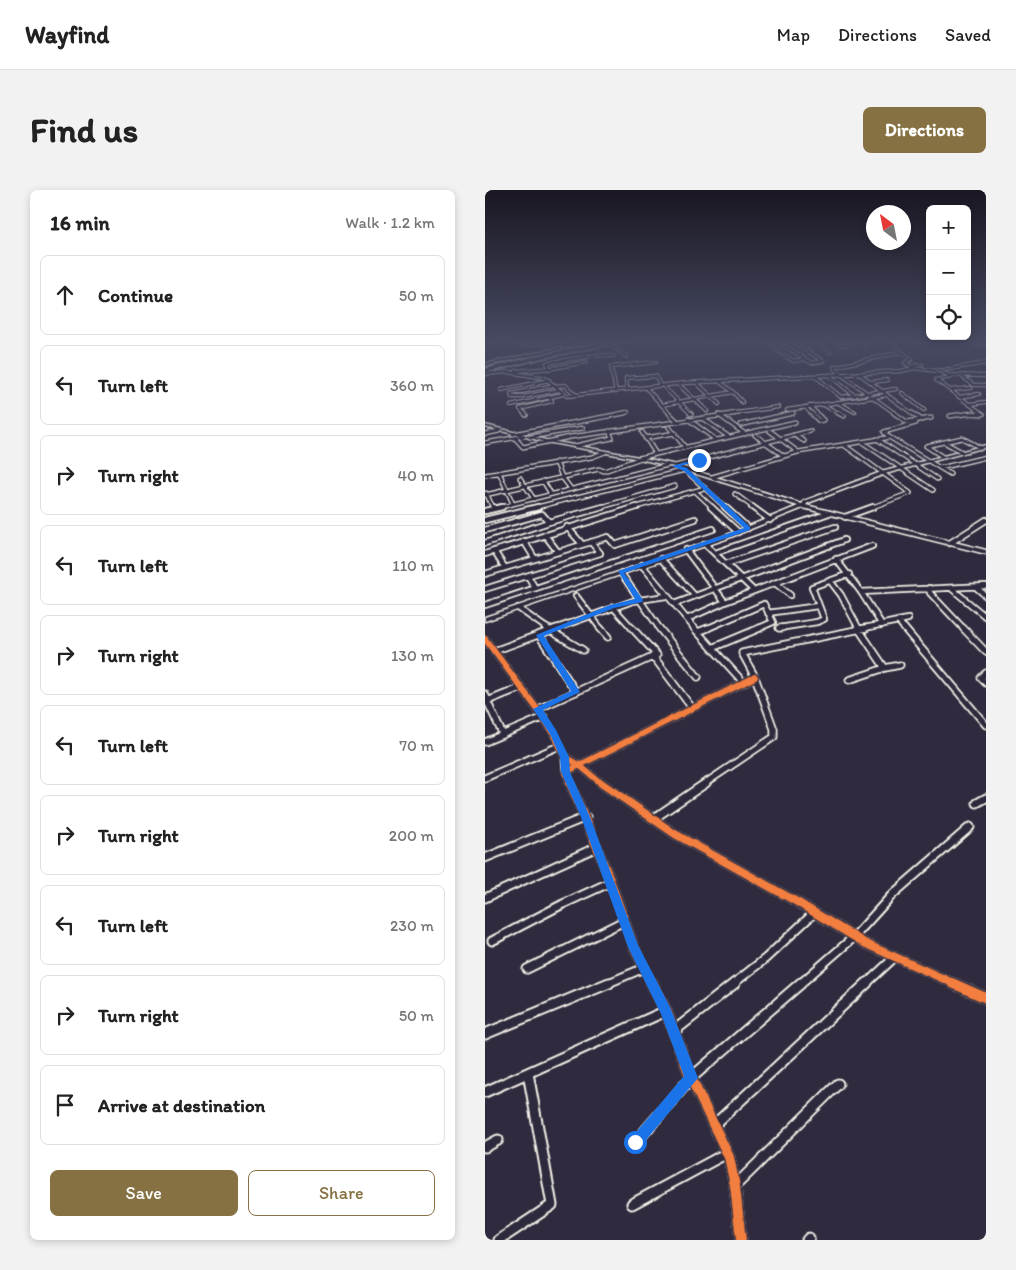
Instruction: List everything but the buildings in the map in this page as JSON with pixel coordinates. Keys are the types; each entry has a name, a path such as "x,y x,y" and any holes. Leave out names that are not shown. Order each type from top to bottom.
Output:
{"street":[{"path":"501,390 506,389"},
{"path":"535,389 511,394 512,397 523,397 559,390 567,396 637,389"},
{"path":"570,389 576,395"},
{"path":"645,389 677,421"},
{"path":"664,389 691,414"},
{"path":"683,389 707,411"},
{"path":"703,389 719,404"},
{"path":"729,389 743,402"},
{"path":"831,389 841,397 896,389"},
{"path":"847,389 859,399"},
{"path":"861,389 907,422 931,418"},
{"path":"880,389 922,420"},
{"path":"950,389 985,415"},
{"path":"662,405 733,392"},
{"path":"800,417 787,410 907,392"},
{"path":"902,393 925,410"},
{"path":"511,406 563,394"},
{"path":"959,397 979,394"},
{"path":"526,415 520,408 552,401 549,397"},
{"path":"837,402 855,412"},
{"path":"970,404 986,402"},
{"path":"822,404 844,416"},
{"path":"531,406 536,410"},
{"path":"807,407 823,420 819,421 807,407"},
{"path":"514,436 523,448 546,441 609,431 778,408"},
{"path":"979,411 986,411"},
{"path":"485,443 628,412"},
{"path":"740,425 793,413"},
{"path":"950,416 973,413 985,415"},
{"path":"719,415 745,434"},
{"path":"702,418 729,437"},
{"path":"688,419 716,440"},
{"path":"494,509 485,493 599,469 604,470 640,458 795,422"},
{"path":"916,424 884,432 889,437 950,474"},
{"path":"486,427 514,436 530,437 675,466 803,506 986,552"},
{"path":"669,427 685,447"},
{"path":"530,437 583,428"},
{"path":"485,434 499,431"},
{"path":"575,446 612,438 609,431"},
{"path":"769,431 798,452"},
{"path":"675,466 810,431"},
{"path":"642,432 656,454"},
{"path":"645,438 675,433"},
{"path":"794,434 804,441"},
{"path":"755,435 784,456"},
{"path":"712,477 798,452 889,437"},
{"path":"943,458 926,446 962,438 983,447"},
{"path":"877,439 937,479"},
{"path":"862,442 933,490"},
{"path":"944,442 962,452"},
{"path":"844,445 910,492 845,517"},
{"path":"485,619 738,532 803,506 806,502 883,473 983,447"},
{"path":"485,475 592,457 605,452"},
{"path":"940,468 986,457"},
{"path":"556,462 562,477 571,489"},
{"path":"485,511 668,465"},
{"path":"685,470 748,528"},
{"path":"485,520 685,470"},
{"path":"499,472 513,504"},
{"path":"520,478 534,498"},
{"path":"543,481 551,494"},
{"path":"485,543 549,522 675,486"},
{"path":"485,554 567,527 705,488"},
{"path":"695,491 738,532"},
{"path":"735,494 770,520"},
{"path":"537,508 549,522"},
{"path":"715,554 829,513"},
{"path":"485,530 542,514"},
{"path":"485,574 608,537 615,545 695,519"},
{"path":"950,543 986,520"},
{"path":"567,527 583,544"},
{"path":"726,564 835,527"},
{"path":"485,605 713,529"},
{"path":"545,535 558,552"},
{"path":"674,604 844,540"},
{"path":"525,541 535,559"},
{"path":"485,590 600,553 591,542"},
{"path":"705,544 754,591"},
{"path":"687,619 725,602 872,546"},
{"path":"686,550 725,602"},
{"path":"495,551 505,568"},
{"path":"661,559 695,596"},
{"path":"836,559 849,574 882,624"},
{"path":"643,565 667,596 744,683"},
{"path":"621,573 647,613 698,676"},
{"path":"779,628 817,622 824,619 812,587 831,582 849,574"},
{"path":"528,576 535,588"},
{"path":"831,582 841,595 859,629 885,668"},
{"path":"775,583 790,595"},
{"path":"861,592 929,588 977,588 986,586"},
{"path":"929,588 930,592 986,652"},
{"path":"951,588 986,617"},
{"path":"977,588 986,596"},
{"path":"576,596 608,638"},
{"path":"494,651 613,607 639,600 667,596"},
{"path":"712,648 773,622 760,599"},
{"path":"698,632 764,604"},
{"path":"769,613 818,606"},
{"path":"537,709 657,655 613,607"},
{"path":"518,608 583,650"},
{"path":"653,820 773,737 774,729 755,677 742,653 907,619"},
{"path":"898,621 921,645 986,725"},
{"path":"539,635 576,692"},
{"path":"485,639 520,688 544,717 565,757 566,772 611,882 633,947 666,1011 691,1078 727,1153 735,1186 741,1240"},
{"path":"653,656 692,708"},
{"path":"849,680 900,665"},
{"path":"986,673 981,678 986,683"},
{"path":"566,772 755,677"},
{"path":"487,701 520,688"},
{"path":"485,694 503,735"},
{"path":"485,742 544,717"},
{"path":"485,778 559,746"},
{"path":"565,757 675,834 814,912 854,937 986,998"},
{"path":"977,804 986,798"},
{"path":"485,858 586,817"},
{"path":"635,1142 691,1078 854,937 892,895 970,827"},
{"path":"485,898 597,847"},
{"path":"492,941 563,904 611,882"},
{"path":"674,1031 766,958 814,912"},
{"path":"527,969 624,921"},
{"path":"713,1125 895,957"},
{"path":"485,1034 644,968"},
{"path":"485,1092 666,1011"},
{"path":"499,1240 552,1205 528,1073"},
{"path":"735,1186 838,1084"},
{"path":"485,1146 498,1140"},
{"path":"632,1204 727,1153"}],"cycle path":[{"path":"485,639 541,714 553,732 565,757 579,765 602,784 675,834 797,902 866,944 986,998"},
{"path":"741,1240 735,1186 729,1157 691,1078 666,1011 634,947 608,874 566,772 755,677"}],"route":[{"path":"635,1142 691,1078 666,1011 633,947 611,882 566,772 565,757 553,732 537,709 576,692 539,635 613,607 639,600 621,573 748,528 690,474 675,466 699,460"}]}
